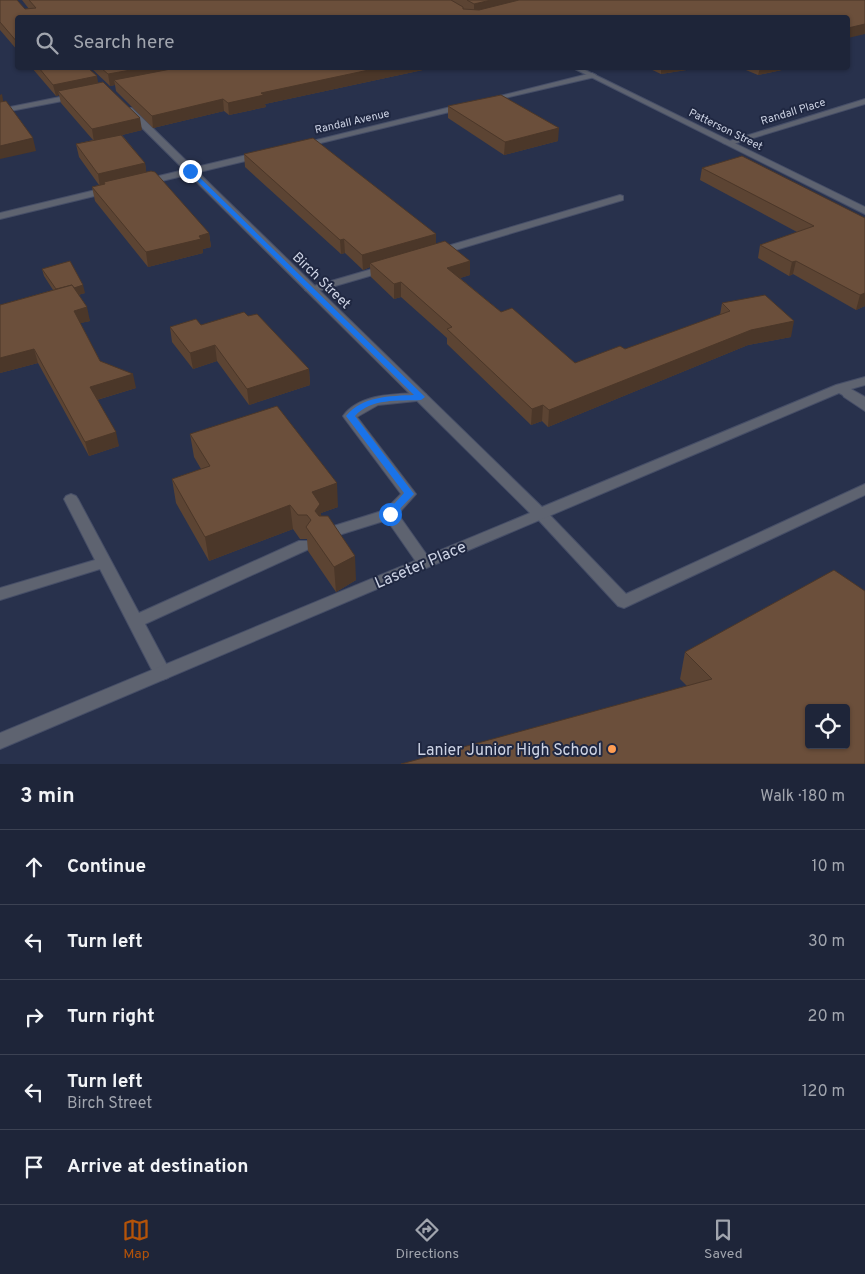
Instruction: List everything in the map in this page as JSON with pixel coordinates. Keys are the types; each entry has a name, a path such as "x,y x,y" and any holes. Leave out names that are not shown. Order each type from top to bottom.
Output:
{"street":[{"name":"Patterson Street","path":"581,70 865,211"},
{"name":"Randall Avenue","path":"286,148 592,75"},
{"path":"0,111 88,94"},
{"name":"Randall Place","path":"727,143 865,101"},
{"name":"Birch Street","path":"121,103 539,513 624,602 865,489"},
{"path":"133,184 267,153"},
{"path":"0,216 114,189"},
{"path":"424,256 620,198"},
{"path":"311,290 396,265"},
{"name":"Laseter Place","path":"0,741 539,513 840,388 865,381"},
{"path":"840,388 865,402"},
{"path":"840,388 865,407"},
{"path":"326,534 390,514 409,494 350,416 359,407 383,399 421,397"},
{"path":"71,500 162,673"},
{"path":"390,514 424,562"},
{"path":"134,622 304,545"},
{"path":"0,594 103,563"}],"building":[{"path":"0,0 17,0 25,9 36,8 29,0 451,0 463,7 463,9 479,10 519,0 865,0 865,24 850,28 850,15 15,15 15,40 0,22"},
{"path":"467,0 491,0 474,4"},
{"path":"41,70 90,70 97,76 53,85"},
{"path":"103,70 131,70 108,74"},
{"path":"166,70 369,70 261,93 264,95 228,103 223,99 152,116 114,80"},
{"path":"103,82 140,118 92,129 58,91"},
{"path":"501,95 559,128 505,142 448,106"},
{"path":"6,101 33,138 0,146 0,102"},
{"path":"121,135 145,163 98,174 76,144"},
{"path":"313,138 436,234 362,255 344,239 340,240 244,154"},
{"path":"742,156 865,218 865,293 860,295 796,261 792,262 760,245 814,226 702,168"},
{"path":"151,171 155,172 209,233 199,236 201,239 146,252 92,187 105,184 104,182"},
{"path":"445,241 470,261 447,268 501,312 512,308 575,363 620,346 625,349 730,311 722,303 765,295 794,321 751,330 549,410 543,405 532,409 447,329 452,327 401,282 394,284 370,263"},
{"path":"70,261 83,285 74,288 72,285 56,289 42,269"},
{"path":"72,285 87,307 74,311 100,361 133,374 90,387 116,432 85,442 34,349 0,358 0,305"},
{"path":"244,312 248,316 257,314 309,369 247,389 215,345 190,353 170,327 196,319 201,325"},
{"path":"277,406 337,483 312,492 320,504 315,511 319,516 328,516 355,556 334,567 306,527 311,520 307,515 298,515 290,505 205,537 172,479 210,466 190,434"},
{"path":"834,570 865,591 865,764 401,764 712,679 685,652"}],"place":[{"name":"Lanier Junior High School","path":"612,749"}],"route":[{"path":"190,171 421,397 383,399 359,407 350,416 409,494 390,514"}]}
